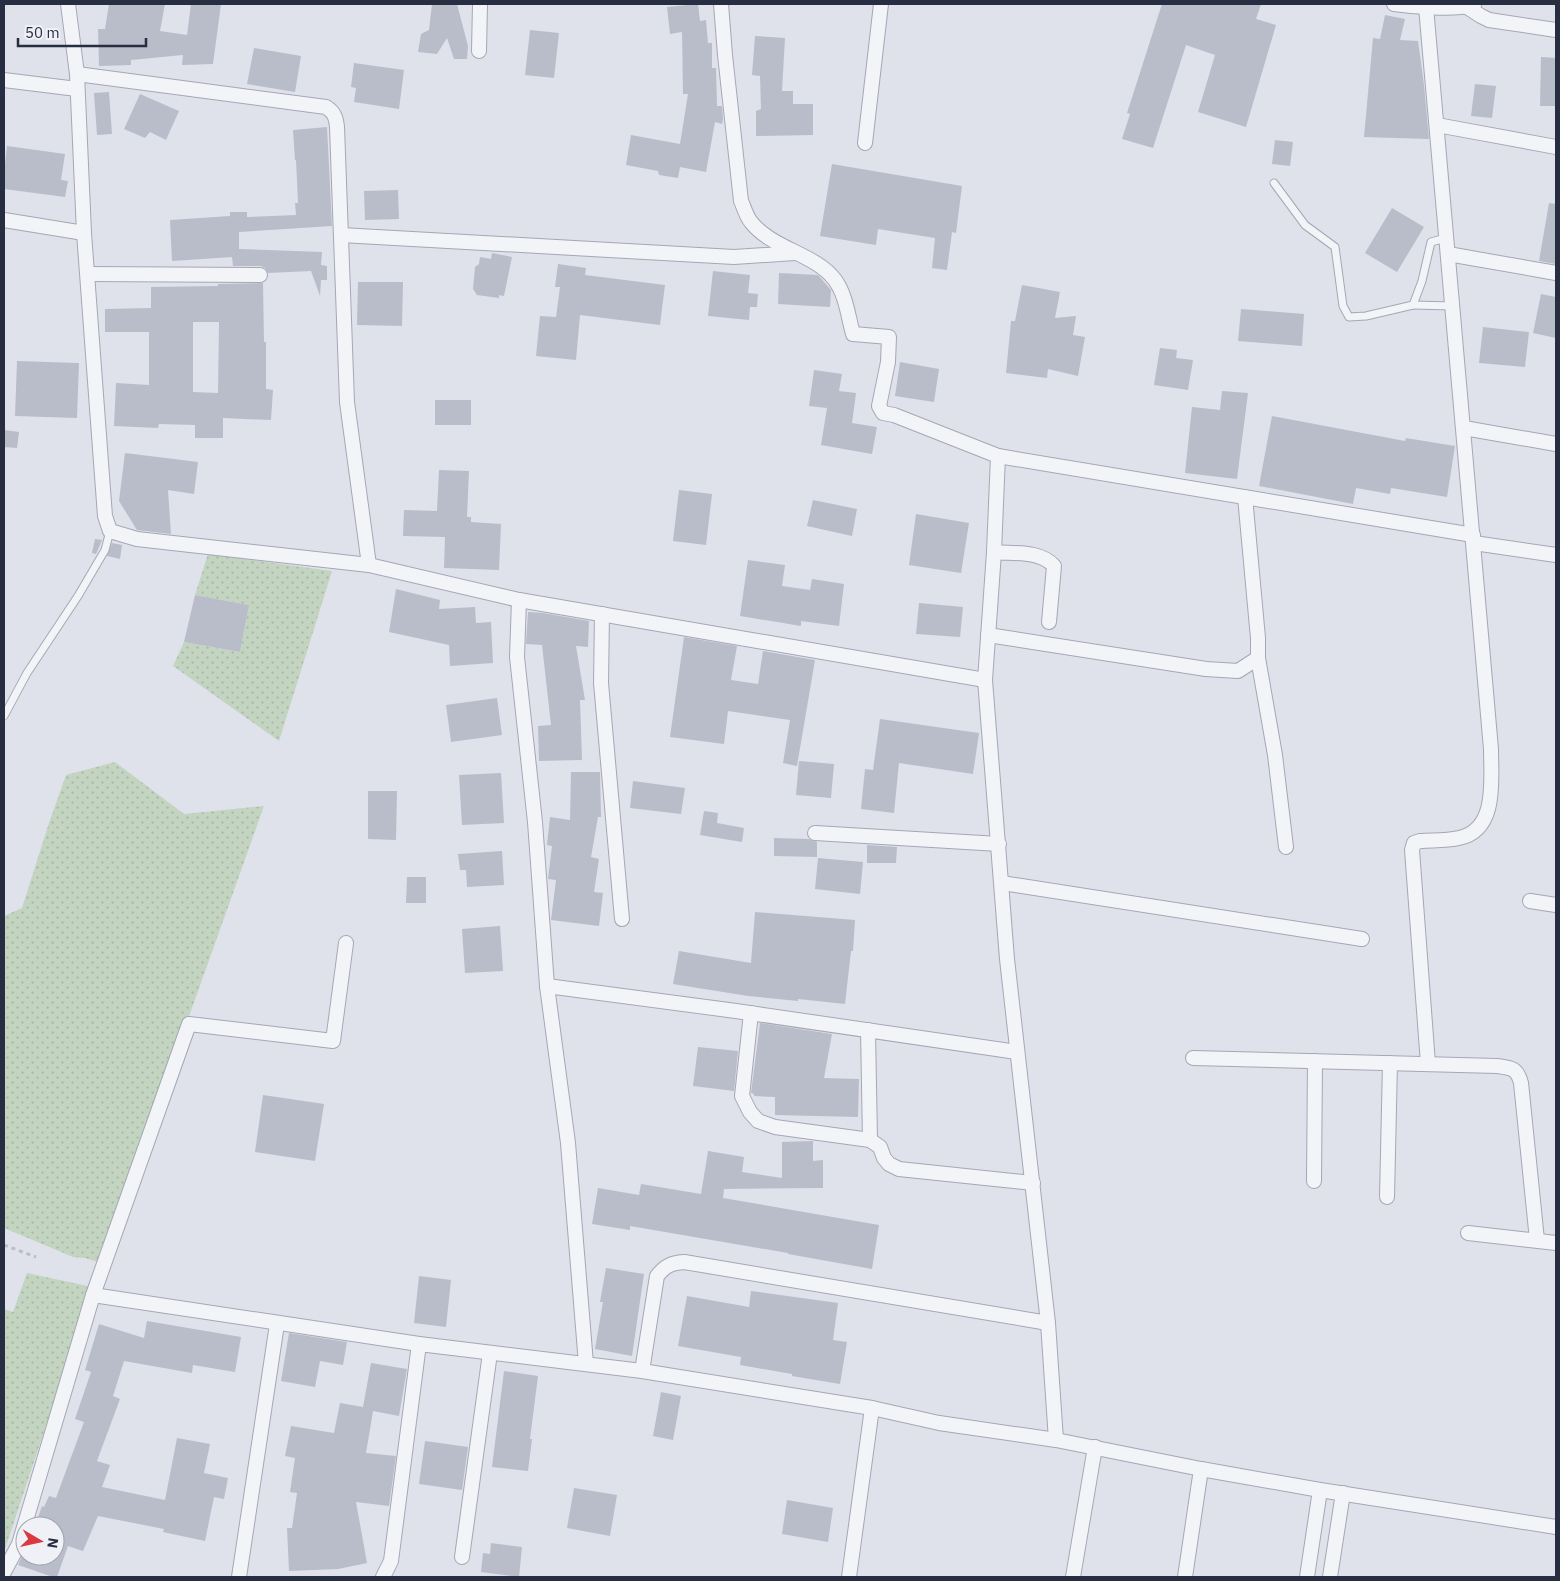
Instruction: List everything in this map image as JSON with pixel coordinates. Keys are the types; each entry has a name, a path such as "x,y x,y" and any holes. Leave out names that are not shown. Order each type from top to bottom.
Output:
{"street":[{"path":"68,4 77,74 84,233 105,516 110,531 137,539 369,566 519,600 985,680"},
{"path":"479,52 480,4"},
{"path":"721,4 741,201 750,221 766,237 824,268 836,280 843,295 852,334 890,337 888,362 879,406 883,412 998,456 1245,497 1556,555"},
{"path":"864,142 882,4"},
{"path":"1394,4 1426,7 1472,5 1480,16 1490,20 1556,30"},
{"path":"1426,7 1491,749 1491,798 1486,816 1476,830 1460,838 1420,841 1414,843 1412,850 1428,1064"},
{"path":"77,74 326,107 335,116 342,235 347,402 369,566"},
{"path":"4,80 77,89"},
{"path":"1437,125 1556,147"},
{"path":"4,220 84,233"},
{"path":"342,235 734,257 796,253"},
{"path":"1448,254 1556,273"},
{"path":"88,274 260,275"},
{"path":"1464,428 1556,444"},
{"path":"998,456 994,552 985,680 1007,959 1048,1323 1056,1440"},
{"path":"1245,497 1258,638 1258,658 1275,755 1286,847"},
{"path":"994,552 1039,556 1048,560 1054,566 1049,622"},
{"path":"519,600 517,657 535,822 547,986 568,1143 586,1364"},
{"path":"602,614 601,683 622,919"},
{"path":"988,635 1206,669 1238,671 1258,658"},
{"path":"815,833 999,844"},
{"path":"1002,883 1362,938"},
{"path":"1530,901 1556,905"},
{"path":"4,1572 19,1544 93,1296 189,1024 332,1041 346,943"},
{"path":"547,986 1017,1052"},
{"path":"751,1014 742,1096 750,1112 758,1121 775,1127 870,1140 880,1147 884,1158 889,1164 899,1169 1033,1182"},
{"path":"868,1030 870,1140"},
{"path":"1193,1058 1497,1066 1510,1068 1518,1073 1522,1083 1537,1240"},
{"path":"1314,1061 1314,1181"},
{"path":"1387,1197 1390,1063"},
{"path":"1468,1233 1556,1243"},
{"path":"642,1371 657,1276 664,1267 672,1262 684,1262 1048,1323"},
{"path":"93,1296 419,1344 642,1371 872,1408 939,1423 1056,1440 1201,1469 1320,1490 1556,1527"},
{"path":"239,1577 277,1324"},
{"path":"383,1577 391,1561 419,1344"},
{"path":"462,1557 490,1353"},
{"path":"849,1577 872,1408"},
{"path":"1073,1577 1095,1447"},
{"path":"1185,1577 1201,1469"},
{"path":"1307,1577 1320,1490"},
{"path":"1330,1577 1343,1493"}],"lane":[{"path":"1274,184 1305,225 1335,247 1343,306 1349,317 1366,316 1413,305 1453,306"},
{"path":"1413,305 1422,281 1431,242 1446,238"},
{"path":"4,716 27,673 78,596 105,550 110,531"}],"path":[{"path":"4,1245 36,1257"}],"green space":[{"path":"208,554 332,571 279,741 173,666 184,642 240,652 249,605 195,595"},
{"path":"115,762 184,814 264,806 101,1263 85,1258 73,1257 4,1228 4,916 22,908 66,775"},
{"path":"27,1273 92,1287 4,1552 4,1309 13,1312"}],"building":[{"path":"109,4 165,4 160,31 187,35 191,4 221,4 213,64 182,65 183,55 131,60 131,65 99,66 98,29 105,29"},
{"path":"432,4 457,4 468,46 467,59 454,59 447,38 437,54 418,52 421,34 429,30"},
{"path":"698,4 700,21 706,20 708,43 712,43 712,68 716,68 717,106 722,106 723,119 722,124 715,122 706,172 680,167 678,178 659,175 658,171 626,165 631,135 680,144 688,94 683,94 682,32 670,34 667,7"},
{"path":"1162,4 1261,4 1256,19 1276,25 1246,127 1198,112 1215,55 1186,45 1153,148 1122,139 1130,114 1127,113"},
{"path":"1385,15 1405,19 1400,40 1418,41 1429,139 1364,137 1373,38 1380,39"},
{"path":"530,30 559,33 554,78 525,75"},
{"path":"755,36 785,38 782,91 793,91 793,104 813,104 813,135 756,136 756,111 761,109 760,76 752,75"},
{"path":"254,48 301,56 295,92 247,84"},
{"path":"1541,57 1556,58 1556,106 1540,106"},
{"path":"354,63 404,70 399,109 354,102 356,88 351,87"},
{"path":"1475,84 1496,86 1492,118 1471,116"},
{"path":"109,92 112,134 97,135 94,93"},
{"path":"140,94 179,111 166,140 150,132 145,138 124,129"},
{"path":"327,127 332,226 239,232 239,249 322,252 321,265 327,266 327,280 321,280 320,296 311,271 268,273 261,266 233,266 232,257 172,261 170,220 230,216 230,212 247,212 247,217 296,215 295,203 298,203 293,130"},
{"path":"1275,140 1293,142 1290,166 1272,164"},
{"path":"7,146 65,154 61,180 68,181 65,197 4,189"},
{"path":"832,164 962,186 956,233 952,232 947,270 932,268 935,238 878,229 876,245 820,236"},
{"path":"398,190 399,219 365,220 364,191"},
{"path":"1549,203 1556,204 1556,264 1539,261"},
{"path":"1392,208 1424,227 1397,272 1365,253"},
{"path":"492,253 512,257 504,296 499,295 499,298 477,295 473,289 475,267 479,264 480,257 491,259"},
{"path":"558,264 586,268 585,275 665,285 660,325 580,315 576,360 536,356 540,316 556,317 560,287 555,287"},
{"path":"713,271 750,275 748,293 758,294 757,307 750,307 749,320 708,316"},
{"path":"779,273 818,275 831,290 830,307 778,304"},
{"path":"358,282 403,282 402,326 357,325"},
{"path":"263,283 266,389 273,390 271,420 223,418 223,438 195,438 195,425 159,424 158,428 114,426 116,383 149,385 149,332 105,332 105,309 151,308 151,287 218,286 218,284","holes":["193,322 219,322 218,393 193,392"]},
{"path":"1022,285 1060,292 1055,318 1076,316 1073,335 1085,337 1078,376 1048,369 1047,378 1006,373 1011,321 1015,321"},
{"path":"1541,294 1556,297 1556,338 1533,333"},
{"path":"1241,309 1304,314 1302,346 1238,341"},
{"path":"1483,327 1529,332 1525,367 1479,363"},
{"path":"1160,348 1177,350 1176,358 1193,360 1188,390 1154,385"},
{"path":"17,361 79,363 77,418 15,416"},
{"path":"900,362 939,369 934,402 895,396"},
{"path":"814,370 842,374 839,391 856,393 852,423 877,427 872,454 821,445 827,408 809,406"},
{"path":"1222,391 1248,393 1237,479 1185,473 1192,407 1220,410"},
{"path":"435,400 471,400 471,425 435,425"},
{"path":"1272,416 1405,441 1406,438 1455,446 1447,497 1391,488 1390,494 1356,488 1353,504 1259,486"},
{"path":"4,430 19,432 17,448 4,447"},
{"path":"125,453 198,462 194,494 168,490 171,534 137,530 119,501"},
{"path":"439,470 469,471 467,517 471,517 471,522 501,524 499,570 444,568 445,537 403,536 404,510 437,511"},
{"path":"679,490 712,494 706,545 673,541"},
{"path":"813,500 857,509 852,536 807,526"},
{"path":"916,514 969,523 961,573 909,565"},
{"path":"95,539 102,540 96,554 92,553"},
{"path":"112,543 122,545 120,559 107,556"},
{"path":"748,560 785,565 782,586 810,590 812,579 844,584 839,626 801,621 801,626 740,616"},
{"path":"396,589 440,600 439,609 475,607 476,623 491,622 493,663 450,666 449,645 389,632"},
{"path":"195,595 249,605 240,652 184,642"},
{"path":"919,603 963,607 960,637 916,634"},
{"path":"528,612 589,621 588,647 576,646 585,700 580,700 582,760 539,761 538,726 551,725 542,645 526,644"},
{"path":"684,637 737,646 731,680 758,684 763,651 815,660 797,766 783,763 790,720 728,711 724,744 670,737"},
{"path":"497,698 502,735 451,742 446,705"},
{"path":"880,719 979,733 973,774 899,763 894,813 861,809 865,769 873,770"},
{"path":"799,761 834,764 831,798 796,795"},
{"path":"571,772 600,772 601,817 598,817 591,857 599,859 594,892 603,893 599,926 551,920 556,880 548,879 552,846 547,845 550,817 570,820"},
{"path":"501,773 504,823 462,825 459,775"},
{"path":"633,781 685,788 681,814 630,808"},
{"path":"368,791 397,791 396,840 368,839"},
{"path":"704,811 718,813 717,823 744,828 742,842 700,835"},
{"path":"774,838 809,839 817,842 817,857 774,856"},
{"path":"867,845 897,847 896,863 867,863"},
{"path":"502,851 504,885 467,887 466,870 460,870 458,854"},
{"path":"818,858 863,862 860,894 815,889"},
{"path":"407,877 426,877 426,903 406,903"},
{"path":"755,912 855,920 853,951 851,951 845,1004 748,996 673,984 679,951 751,963"},
{"path":"500,926 503,971 465,973 462,929"},
{"path":"760,1023 832,1034 824,1078 859,1079 858,1117 775,1115 775,1097 754,1096 751,1093"},
{"path":"698,1047 738,1051 734,1091 693,1086"},
{"path":"263,1095 324,1104 315,1161 255,1152"},
{"path":"813,1141 813,1161 823,1160 823,1188 724,1189 723,1198 879,1225 872,1269 630,1226 630,1230 592,1224 598,1188 639,1195 641,1184 701,1194 708,1151 744,1157 742,1172 782,1178 782,1142"},
{"path":"606,1268 644,1274 632,1356 595,1349 603,1302 600,1302"},
{"path":"419,1276 451,1280 446,1327 414,1323"},
{"path":"751,1291 838,1303 833,1340 847,1342 840,1384 740,1365 741,1357 678,1346 687,1296 749,1307"},
{"path":"147,1321 241,1337 235,1372 193,1365 192,1373 124,1361 113,1396 120,1399 97,1461 110,1465 102,1487 165,1500 177,1438 210,1444 204,1473 228,1478 224,1499 214,1497 205,1541 163,1532 164,1529 98,1516 83,1551 68,1546 65,1554 65,1516 38,1516 42,1506 44,1507 49,1496 56,1498 84,1422 75,1419 91,1372 85,1370 99,1324 144,1338"},
{"path":"289,1333 347,1342 343,1365 320,1361 315,1387 281,1381"},
{"path":"371,1363 407,1369 399,1416 373,1411 366,1453 396,1456 389,1506 356,1502 367,1563 338,1569 289,1571 287,1528 292,1528 297,1493 290,1492 295,1458 285,1456 291,1426 334,1433 340,1403 363,1407"},
{"path":"504,1371 538,1376 528,1471 492,1467"},
{"path":"661,1392 681,1396 673,1440 653,1436"},
{"path":"425,1441 468,1447 462,1490 419,1484"},
{"path":"574,1488 617,1495 610,1536 567,1528"},
{"path":"787,1500 833,1508 828,1542 782,1534"},
{"path":"491,1543 522,1547 519,1577 481,1572 483,1553 490,1554"},
{"path":"21,1566 61,1566 57,1577"}]}
